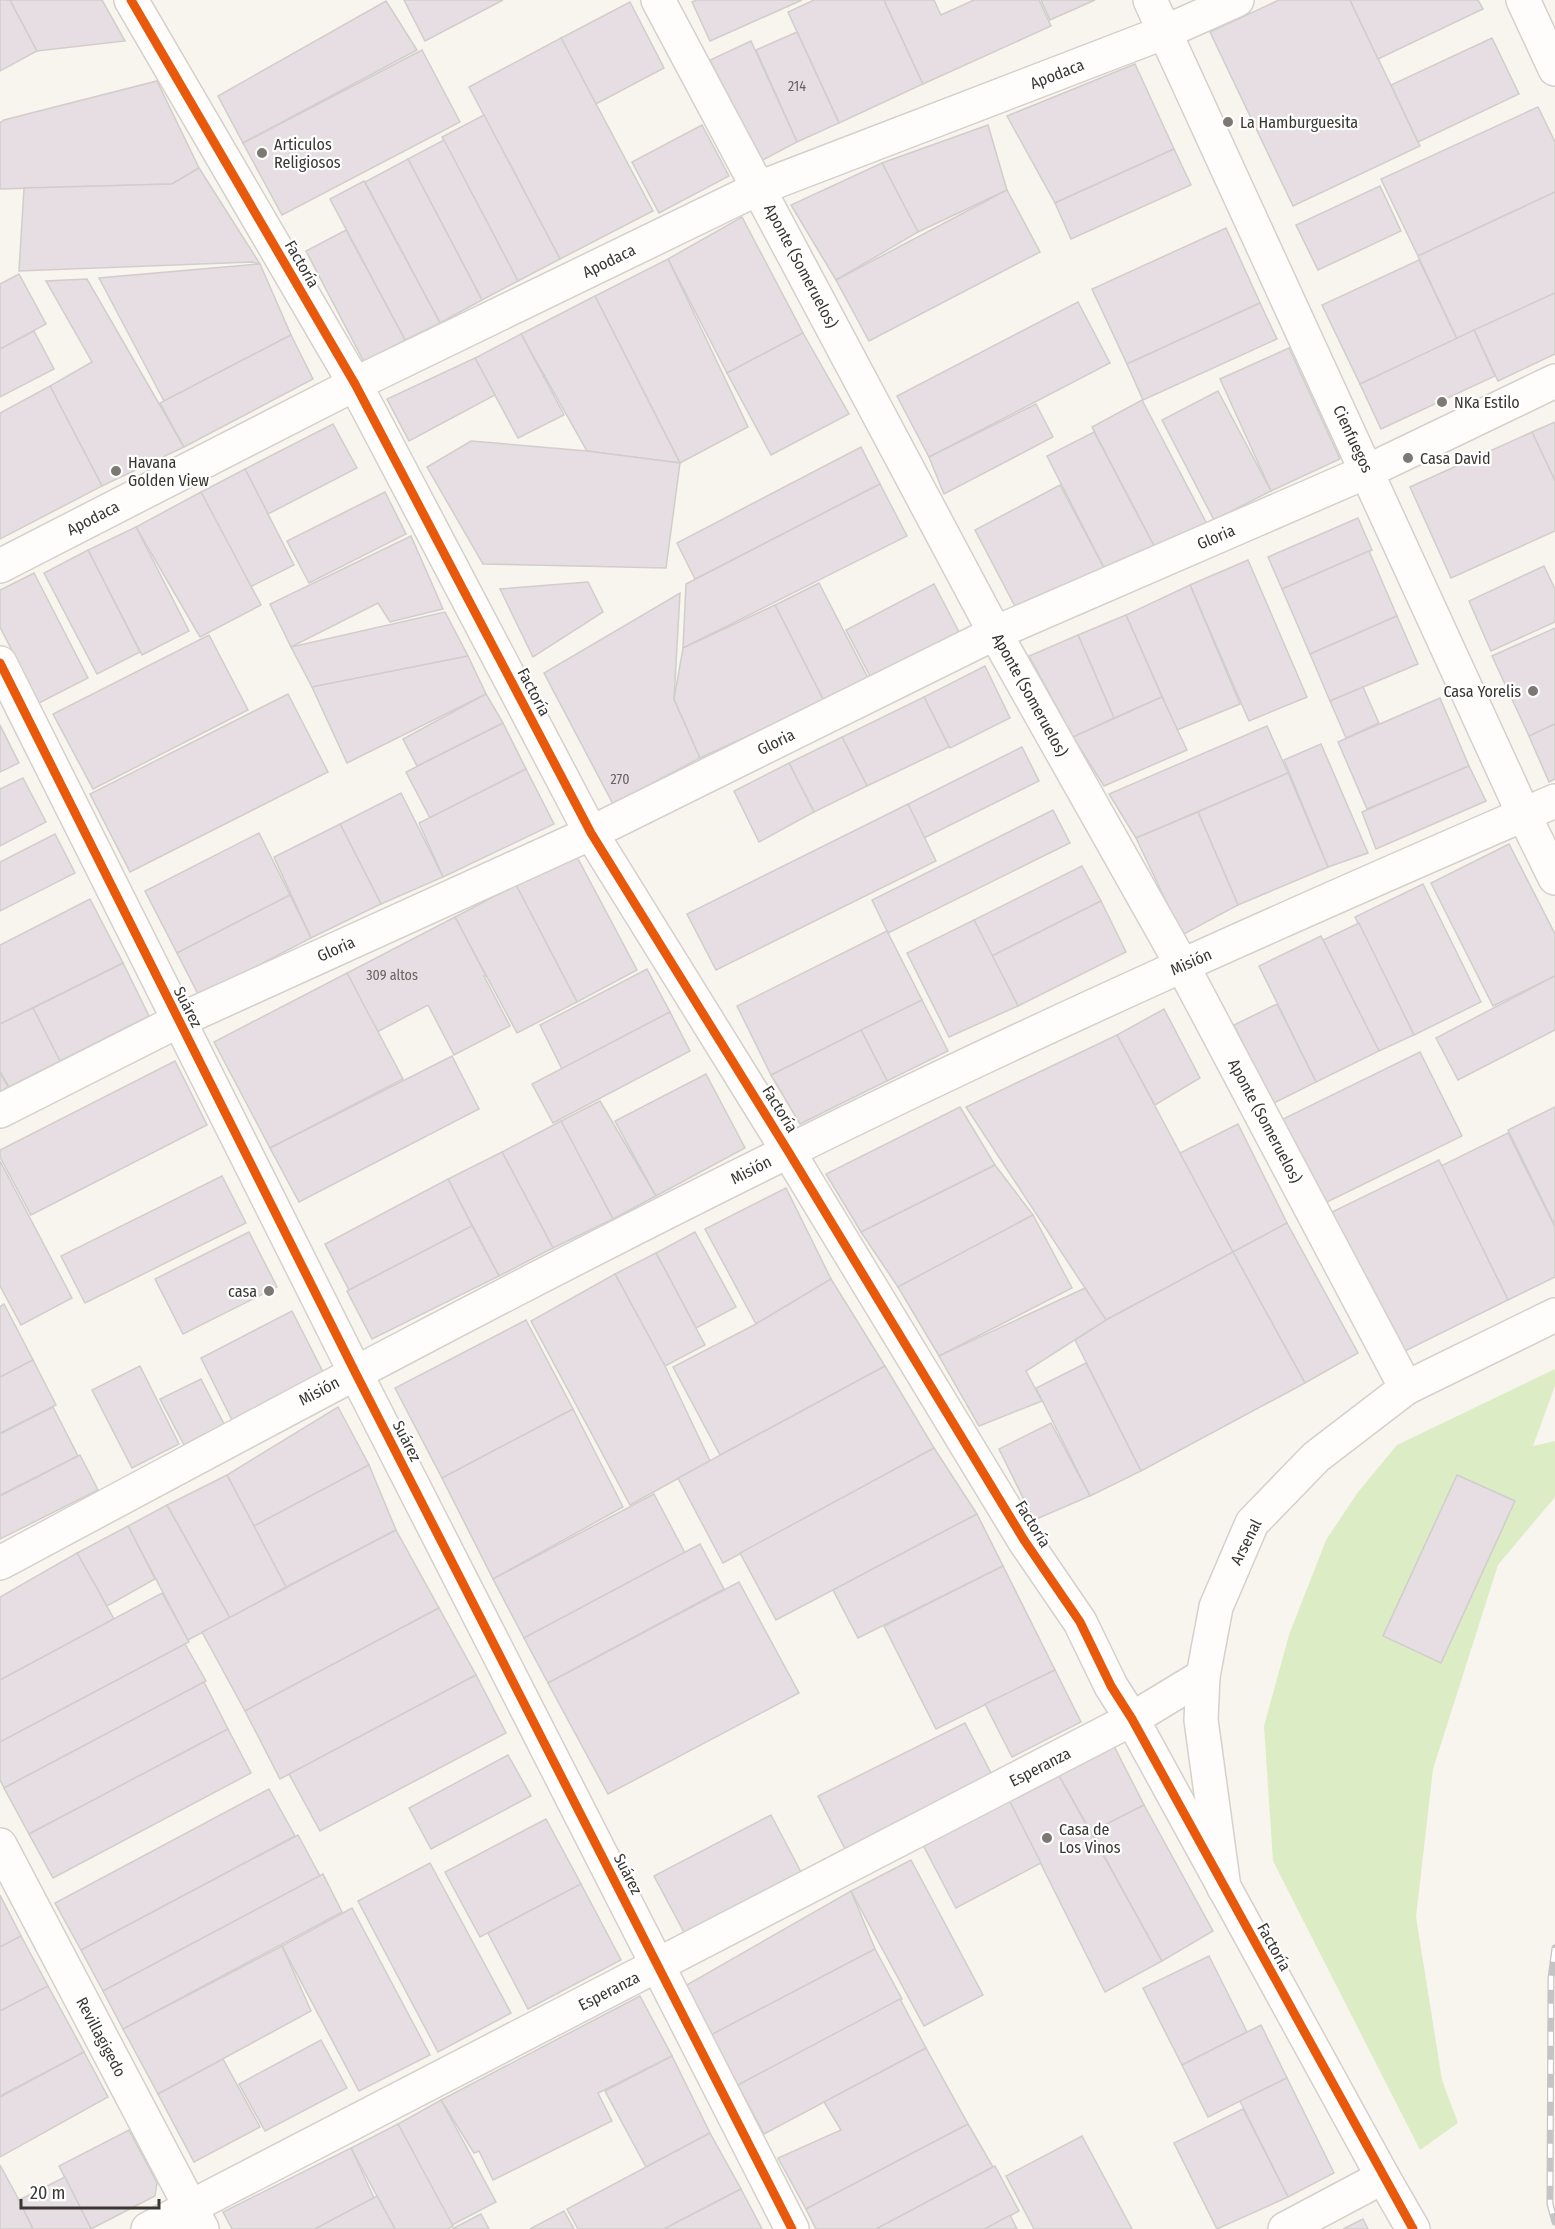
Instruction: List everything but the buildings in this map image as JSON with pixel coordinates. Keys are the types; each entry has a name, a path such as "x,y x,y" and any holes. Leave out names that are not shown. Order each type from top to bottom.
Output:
{"street":[{"name":"Factoría","path":"131,0 355,384 591,833 788,1151 1024,1540 1080,1622 1112,1686 1413,2229"},
{"name":"Aponte (Someruelos)","path":"658,0 995,633 1182,965 1406,1388"},
{"name":"Cienfuegos","path":"1150,0 1555,878"},
{"name":"Apodaca","path":"0,566 355,384 759,188 1165,32 1237,0"},
{"path":"1523,0 1555,69"},
{"name":"Gloria","path":"0,1111 178,1021 591,833 995,633 1368,471 1555,381"},
{"name":"Suárez","path":"0,663 355,1372 792,2229"},
{"name":"Misión","path":"0,1563 355,1372 788,1151 1182,965 1555,801"},
{"name":"Arsenal","path":"1224,1887 1202,1720 1203,1676 1216,1607 1252,1523 1316,1457 1406,1388 1555,1315"},
{"name":"Esperanza","path":"148,2229 196,2218 658,1966 1132,1719 1203,1676"},
{"name":"Revillagigedo","path":"0,1845 196,2218"},
{"path":"1285,2229 1383,2177"}],"green space":[{"path":"1555,1369 1555,1386 1533,1446 1555,1441 1555,1497 1498,1565 1433,1769 1416,1917 1442,2080 1458,2123 1420,2150 1273,1861 1264,1726 1289,1635 1326,1540 1358,1492 1397,1445"}],"railway":[{"path":"1555,1948 1551,1978 1550,2204 1555,2222"}],"cycle path":[{"path":"131,0 355,384 591,833 788,1151 1024,1540 1080,1622 1111,1686 1132,1719 1413,2229"},
{"path":"0,663 355,1372 792,2229"}],"place":[{"name":"La Hamburguesita","path":"1228,122"},
{"name":"Articulos Religiosos","path":"262,153"},
{"name":"NKa Estilo","path":"1442,402"},
{"name":"Casa David","path":"1408,458"},
{"name":"Havana Golden View","path":"116,471"},
{"name":"Casa Yorelis","path":"1533,691"},
{"name":"casa","path":"269,1291"},
{"name":"Casa de Los Vinos","path":"1047,1838"}]}
